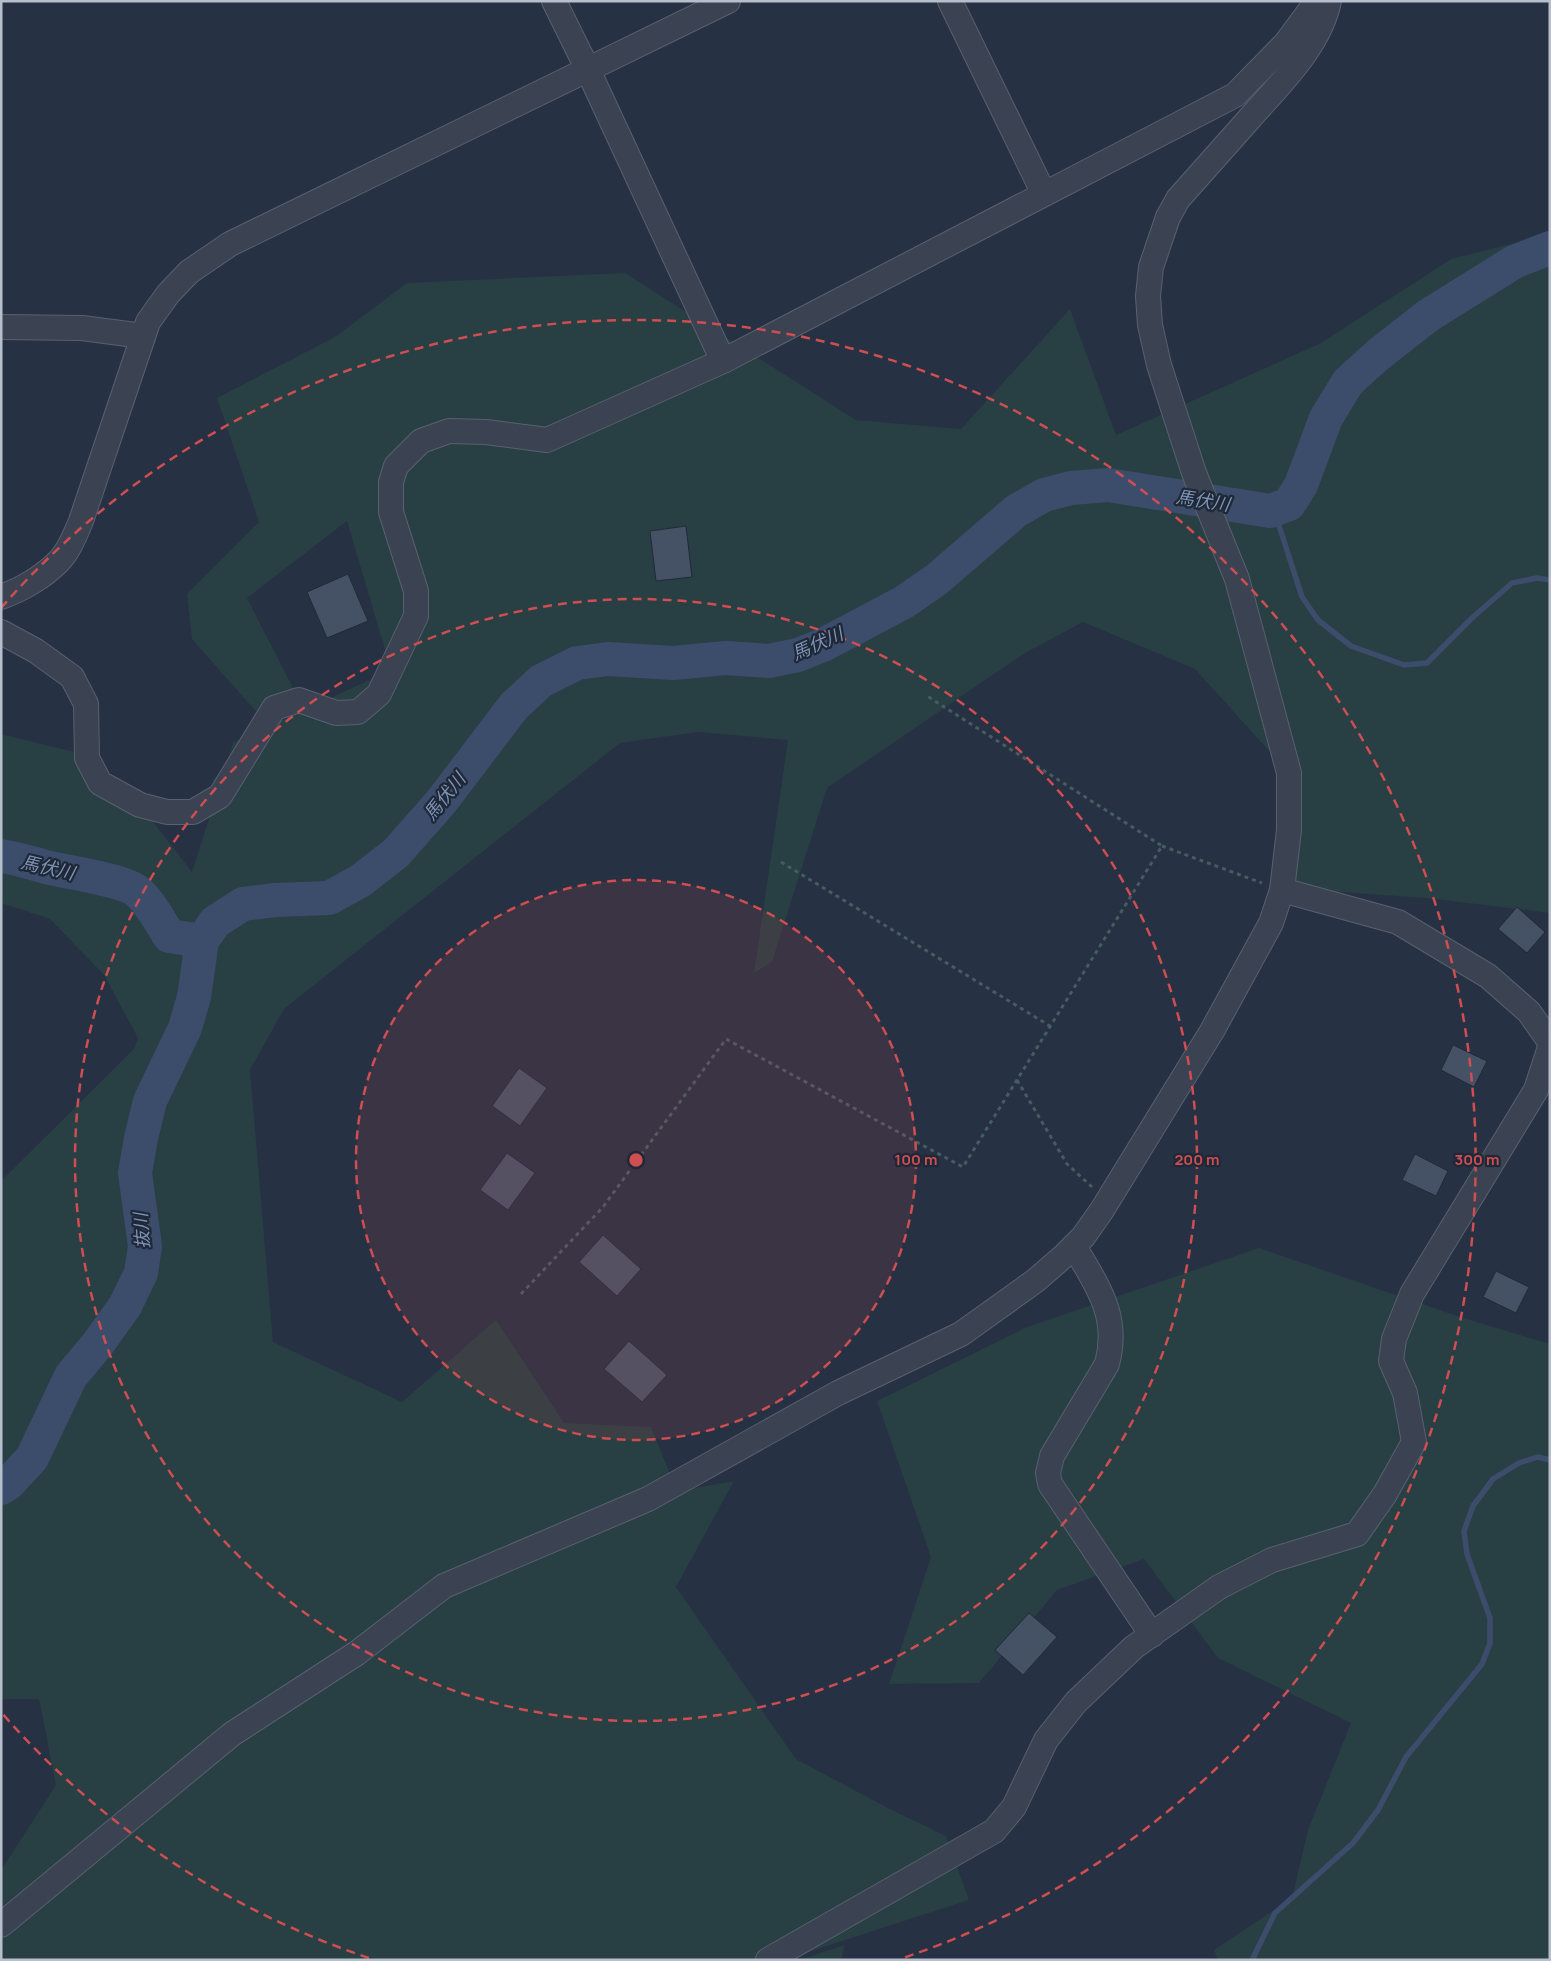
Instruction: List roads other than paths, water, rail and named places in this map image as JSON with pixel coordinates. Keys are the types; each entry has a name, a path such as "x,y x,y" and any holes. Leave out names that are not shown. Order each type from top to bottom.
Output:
{"street":[{"path":"554,1 588,70 723,362"},
{"path":"1,597 11,594 45,572 58,561 71,542 81,521 148,322 163,301 189,272 230,244 728,1"},
{"path":"950,1 1044,194"},
{"path":"1,632 36,651 72,677 86,704 87,758 100,783 140,805 167,812 194,812 220,796 274,708 298,700 336,713 358,712 379,694 416,616 416,591 391,512 391,482 396,466 409,451 422,441 449,431 486,432 547,440 723,362 1235,95 1286,43 1317,1"},
{"path":"1,1925 232,1734 357,1654 444,1586 648,1499 838,1392 960,1334 1035,1281 1083,1237 1212,1031 1271,923 1282,890 1289,830 1289,773 1237,579 1194,473 1159,365 1150,325 1148,296 1151,267 1168,217 1178,199 1284,80 1309,48 1328,9 1329,1"},
{"path":"1,327 82,328 144,336"},
{"path":"1282,890 1398,922 1488,976 1530,1012 1550,1042"},
{"path":"768,1960 994,1831 1014,1807 1046,1740 1076,1702 1134,1647 1218,1587 1272,1560 1357,1534 1385,1494 1414,1442 1405,1393 1390,1361 1394,1339 1412,1294 1536,1090 1550,1048"},
{"path":"1074,1246 1103,1297 1112,1328 1111,1347 1107,1364 1052,1456 1048,1473 1050,1484 1152,1635"}],"waterway":[{"name":"馬伏川","path":"1,1488 9,1483 32,1458 71,1376 97,1345 125,1306 141,1273 145,1246 135,1173 141,1138 150,1101 185,1028 194,997 202,941 215,922 243,904 276,900 329,898 360,881 396,853 441,802 514,706 541,681 577,663 608,659 673,663 726,658 769,661 798,655 823,645 904,602 936,580 1016,511 1044,495 1071,488 1108,485 1270,511 1289,504 1301,485 1326,418 1348,382 1379,354 1429,315 1514,262 1550,248"},
{"path":"1274,510 1302,597 1318,620 1351,646 1404,665 1427,663 1472,618 1512,583 1537,578 1550,580"},
{"name":"馬伏川","path":"1,856 108,880 131,888 138,892 147,902 169,936 202,941"},
{"path":"1254,1960 1253,1958 1275,1913 1353,1843 1378,1810 1406,1757 1482,1664 1490,1643 1490,1618 1467,1554 1464,1531 1473,1506 1493,1479 1519,1463 1538,1457 1550,1460"}],"water label":[{"name":"抜川","path":"141,1231"}]}
